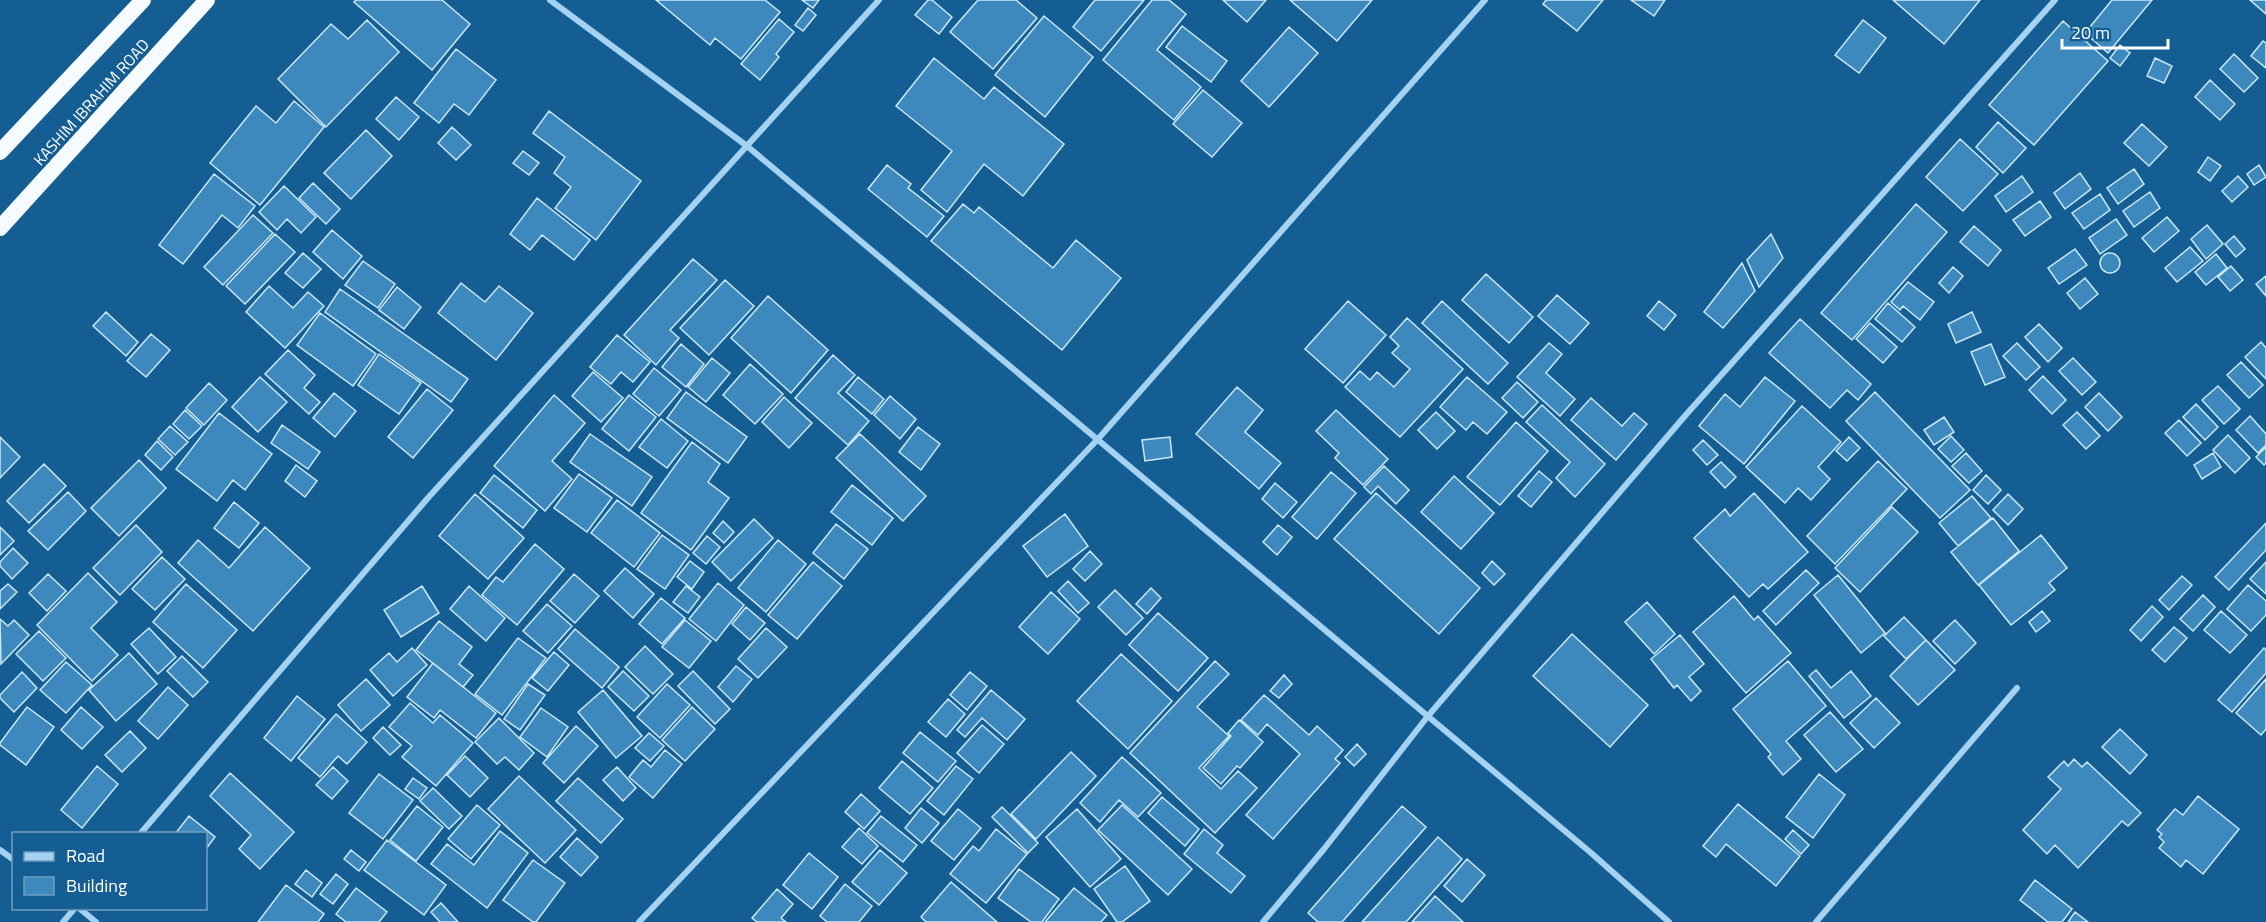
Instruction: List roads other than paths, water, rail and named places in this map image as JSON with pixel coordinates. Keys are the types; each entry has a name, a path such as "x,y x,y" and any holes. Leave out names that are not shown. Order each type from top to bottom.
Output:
{"highway":[{"name":"KASHIM IBRAHIM ROAD","path":"0,152 142,0"},
{"name":"KASHIM IBRAHIM ROAD","path":"0,228 207,0"}],"street":[{"path":"550,0 747,146 1590,852 1669,922"},
{"path":"142,832 427,499 879,0"},
{"path":"639,922 1098,439 1485,0"},
{"path":"1263,922 1324,849 1428,716 1684,417 2055,0"},
{"path":"1816,922 2017,688"},
{"path":"63,922 76,910"},
{"path":"78,910 96,922"}]}
